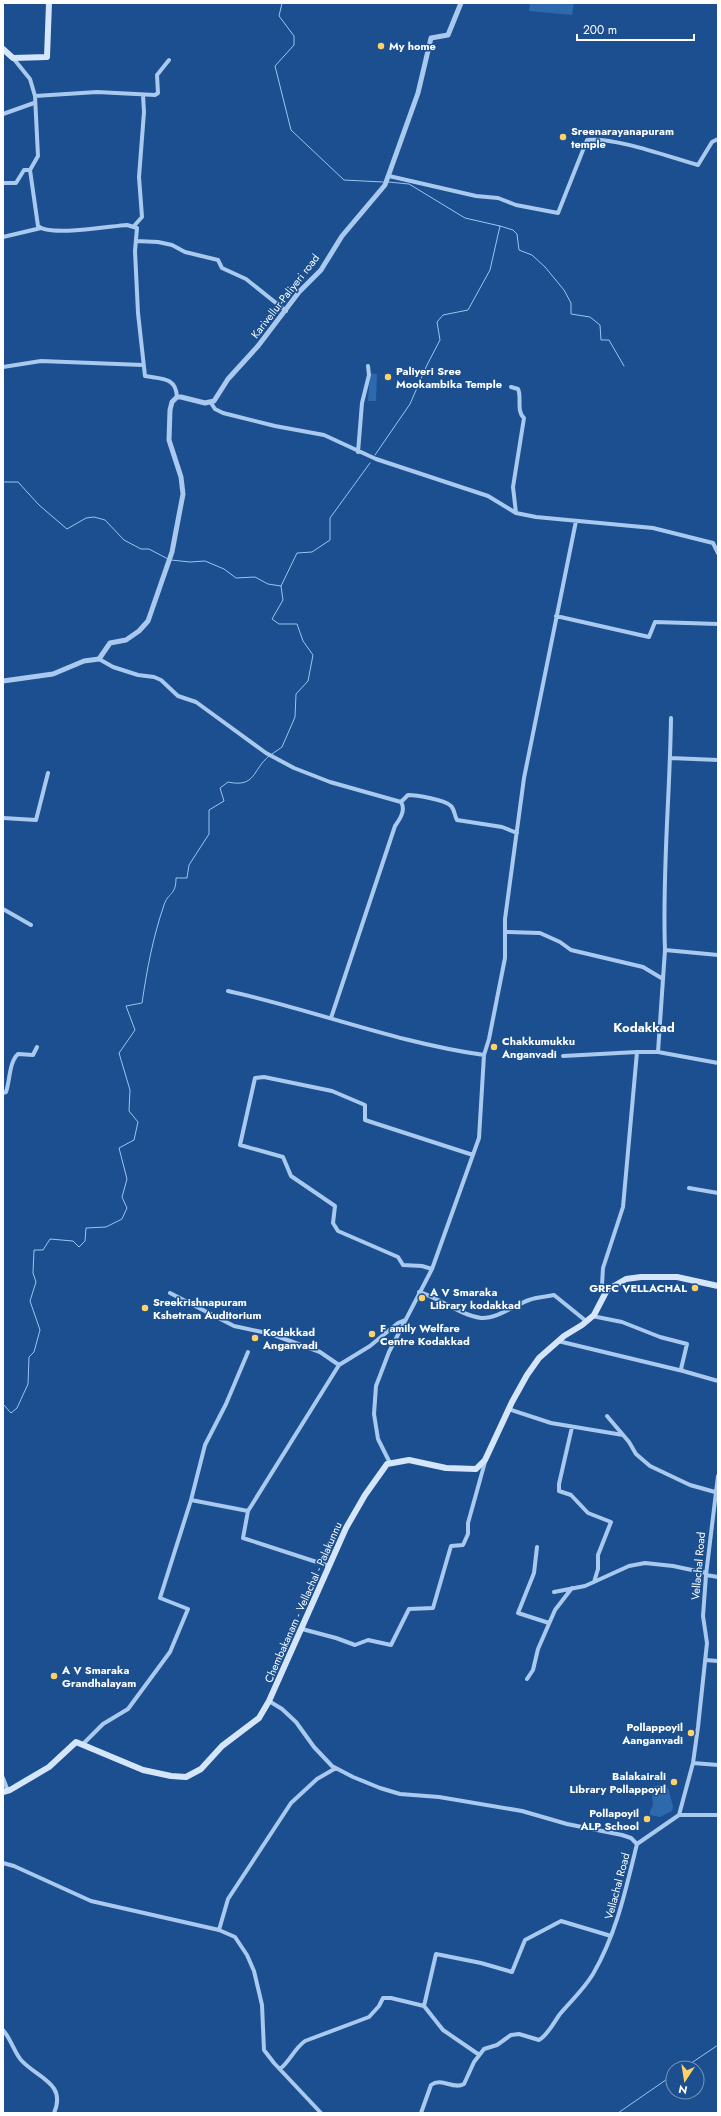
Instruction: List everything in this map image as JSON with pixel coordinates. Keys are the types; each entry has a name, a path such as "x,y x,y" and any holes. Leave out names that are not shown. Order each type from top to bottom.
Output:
{"main road":[{"path":"3,49 13,58 47,57 49,3"},
{"path":"390,1463 409,1460 462,1470 476,1469 485,1460 508,1409 527,1375 539,1358 558,1341 586,1322 603,1300 607,1290 626,1279 647,1276 677,1277 718,1286"},
{"name":"Chembakanam - Vellachal - Palakunnu","path":"83,1744 143,1770 171,1776 186,1777 201,1769 222,1746 259,1718 269,1701 302,1629 328,1566 365,1495 390,1463"},
{"path":"6,1791 49,1767 76,1742 83,1744"}],"street":[{"name":"Karivellur-Paliyeri road","path":"211,403 214,401 228,379 258,346 286,311 299,292 320,270 342,236 385,185 418,93 431,38 448,35 461,3"},
{"path":"13,58 30,79 35,96 34,103 37,121 38,156 30,170 37,220 41,228"},
{"path":"35,96 97,92 155,96 158,93 157,75 169,60"},
{"path":"134,226 142,218 138,177 144,112 143,95"},
{"path":"3,114 34,103"},
{"path":"389,176 476,196 498,198 516,205 558,214 587,140 595,139 629,146 698,165 712,142 718,139"},
{"path":"3,183 16,183 24,170 30,170"},
{"path":"3,237 41,228 60,231 127,225 137,228 134,251 138,313 145,376 174,384 176,387 177,397"},
{"path":"136,241 158,242 172,245 185,252 218,260 222,268 246,278 286,311"},
{"path":"3,367 42,361 144,365"},
{"path":"358,452 362,403 369,375 368,366"},
{"path":"511,387 518,389 520,393 520,410 524,418 513,487 516,514"},
{"path":"177,397 211,403 215,409 223,412 275,426 324,436 358,452 488,496 516,514 653,528 713,543 718,553"},
{"path":"99,659 110,643 126,640 139,632 148,621 171,556 183,494 181,477 169,440 170,410 172,402 177,397"},
{"path":"390,1463 378,1439 374,1414 376,1386 389,1352 432,1269 479,1138 484,1055 501,981 506,932 505,919 524,778 576,521"},
{"path":"556,616 649,638 655,622 718,624"},
{"path":"3,681 53,674 84,661 99,659 112,667 161,680 178,696 196,702 268,754 316,778 401,802 404,806 402,814 394,826 331,1018"},
{"path":"658,1052 665,950 663,901 671,718"},
{"path":"670,758 718,760"},
{"path":"3,818 36,820 48,773"},
{"path":"401,802 408,795 437,800 450,804 454,810 457,820 502,827 517,833"},
{"path":"3,909 31,925"},
{"path":"506,932 540,933 560,942 571,950 642,967 663,979"},
{"path":"665,950 718,955"},
{"path":"228,991 263,998 384,1034 458,1051 484,1055"},
{"path":"3,1093 6,1092 9,1084 15,1057 18,1054 33,1055 37,1047"},
{"path":"607,1290 602,1285 603,1268 623,1207 637,1052"},
{"path":"563,1056 658,1052 718,1063"},
{"path":"432,1269 422,1266 403,1265 398,1257 338,1231 332,1223 335,1206 291,1176 283,1157 240,1145 255,1078 264,1077 346,1096 365,1105 365,1120 473,1155"},
{"path":"689,1188 718,1193"},
{"path":"419,1292 433,1296 467,1314 482,1318 496,1315 531,1300 554,1295 586,1322"},
{"path":"170,1293 234,1326 271,1334 320,1352 340,1365"},
{"path":"592,1316 622,1322 660,1337 687,1344 681,1368 683,1371"},
{"path":"328,1566 243,1538 248,1511 340,1365 370,1346 398,1323 405,1320"},
{"path":"558,1341 683,1371 718,1381"},
{"path":"83,1744 103,1724 128,1709 170,1652 188,1609 160,1598 191,1500 205,1445 226,1404 248,1352"},
{"path":"508,1409 534,1419 572,1427 609,1431 624,1435"},
{"path":"607,1416 624,1435 636,1454 650,1466 684,1482 716,1491"},
{"path":"572,1427 559,1484 559,1491 571,1496 588,1513 611,1522 598,1555 598,1569 594,1582"},
{"path":"302,1629 336,1638 355,1645 368,1640 391,1645 409,1609 433,1608 451,1546 463,1545 468,1534 468,1523 485,1460"},
{"name":"Vellachal Road","path":"478,2054 484,2049 497,2045 511,2035 520,2034 535,2040 542,2038 593,1974 611,1936 623,1902 637,1844 679,1815 693,1763 707,1643 704,1616 706,1574 718,1476"},
{"path":"191,1500 248,1511"},
{"path":"537,1547 534,1573 518,1613 549,1624"},
{"path":"554,1592 594,1582 629,1566 645,1563 673,1566 718,1577"},
{"path":"527,1679 533,1670 538,1649 555,1610 572,1588"},
{"path":"705,1660 718,1661"},
{"path":"269,1701 282,1709 296,1722 314,1747 336,1768 353,1777 393,1792 443,1797 522,1811 567,1824 622,1835 631,1838 637,1844"},
{"path":"693,1763 718,1765"},
{"path":"219,1930 228,1898 291,1803 317,1779 336,1768"},
{"path":"3,1778 6,1791"},
{"path":"679,1815 718,1815"},
{"path":"3,1863 14,1866 91,1901 219,1930 235,1937 254,1971 262,2005 264,2050 321,2113"},
{"path":"424,2006 436,1954 481,1963 512,1972 525,1940 561,1922 611,1936"},
{"path":"280,2069 288,2062 298,2046 305,2041 369,2017 379,2006 383,1998 391,1998 424,2006 443,2030 478,2054 464,2084 458,2086 439,2081 431,2085 421,2113"},
{"path":"3,2030 14,2046 20,2059 55,2089 58,2100 54,2113"}],"shaded area":[{"path":"530,3 574,3 572,15 529,11"},
{"path":"370,373 377,374 376,401 368,401"},
{"path":"660,1785 668,1788 673,1806 672,1811 660,1817 650,1815 650,1811 653,1805 652,1793 654,1786"}],"waterway":[{"path":"282,3 279,16 294,36 294,45 275,66 291,130 344,180 383,182"},
{"path":"375,455 410,404 440,340 437,322 443,315 468,310 490,270 500,226 465,218 409,184 388,182"},
{"path":"500,226 513,230 517,234 519,250 532,255 545,267 564,290 571,303 571,314 590,317 600,325 601,340 609,340 624,366"},
{"path":"272,754 282,747 295,717 296,694 308,681 313,655 303,641 297,624 279,624 272,619 283,600 281,586 297,553 312,552 330,540 330,518 370,463"},
{"path":"3,482 18,482 39,505 67,529 86,518 94,517 105,520 124,540 141,549 149,549 168,559"},
{"path":"171,560 190,562 205,561 224,569 236,578 255,577 268,584 281,586"},
{"path":"3,1404 11,1413 17,1408 28,1384 29,1357 34,1352 40,1330 30,1301 36,1282 33,1273 34,1250 43,1250 50,1239 73,1241 79,1247 85,1241 86,1228 106,1227 122,1219 127,1208 122,1197 127,1179 119,1148 134,1140 138,1122 129,1111 130,1090 119,1053 135,1030 126,1006 142,1003 148,965 160,917 166,901 175,888 176,878 187,878 189,865 209,834 209,810 224,801 220,788 228,782 237,783 249,780 269,756"},
{"path":"696,2060 718,2045"},
{"path":"618,2113 665,2081"}],"place":[{"name":"My home","path":"381,46"},
{"name":"Sreenarayanapuram temple","path":"563,137"},
{"name":"Paliyeri Sree Mookambika Temple","path":"388,377"},
{"name":"Chakkumukku Anganvadi","path":"494,1047"},
{"name":"GRFC VELLACHAL","path":"695,1288"},
{"name":"A V Smaraka Library kodakkad","path":"422,1298"},
{"name":"Sreekrishnapuram Kshetram Auditorium","path":"145,1308"},
{"name":"F amily Welfare Centre Kodakkad","path":"372,1334"},
{"name":"Kodakkad Anganvadi","path":"255,1338"},
{"name":"A V Smaraka Grandhalayam","path":"54,1676"},
{"name":"Pollappoyil Aanganvadi","path":"691,1733"},
{"name":"Balakairali Library Pollappoyil","path":"674,1782"},
{"name":"Pollapoyil ALP School","path":"647,1819"}],"district":[{"name":"Kodakkad","path":"644,1027"}]}
